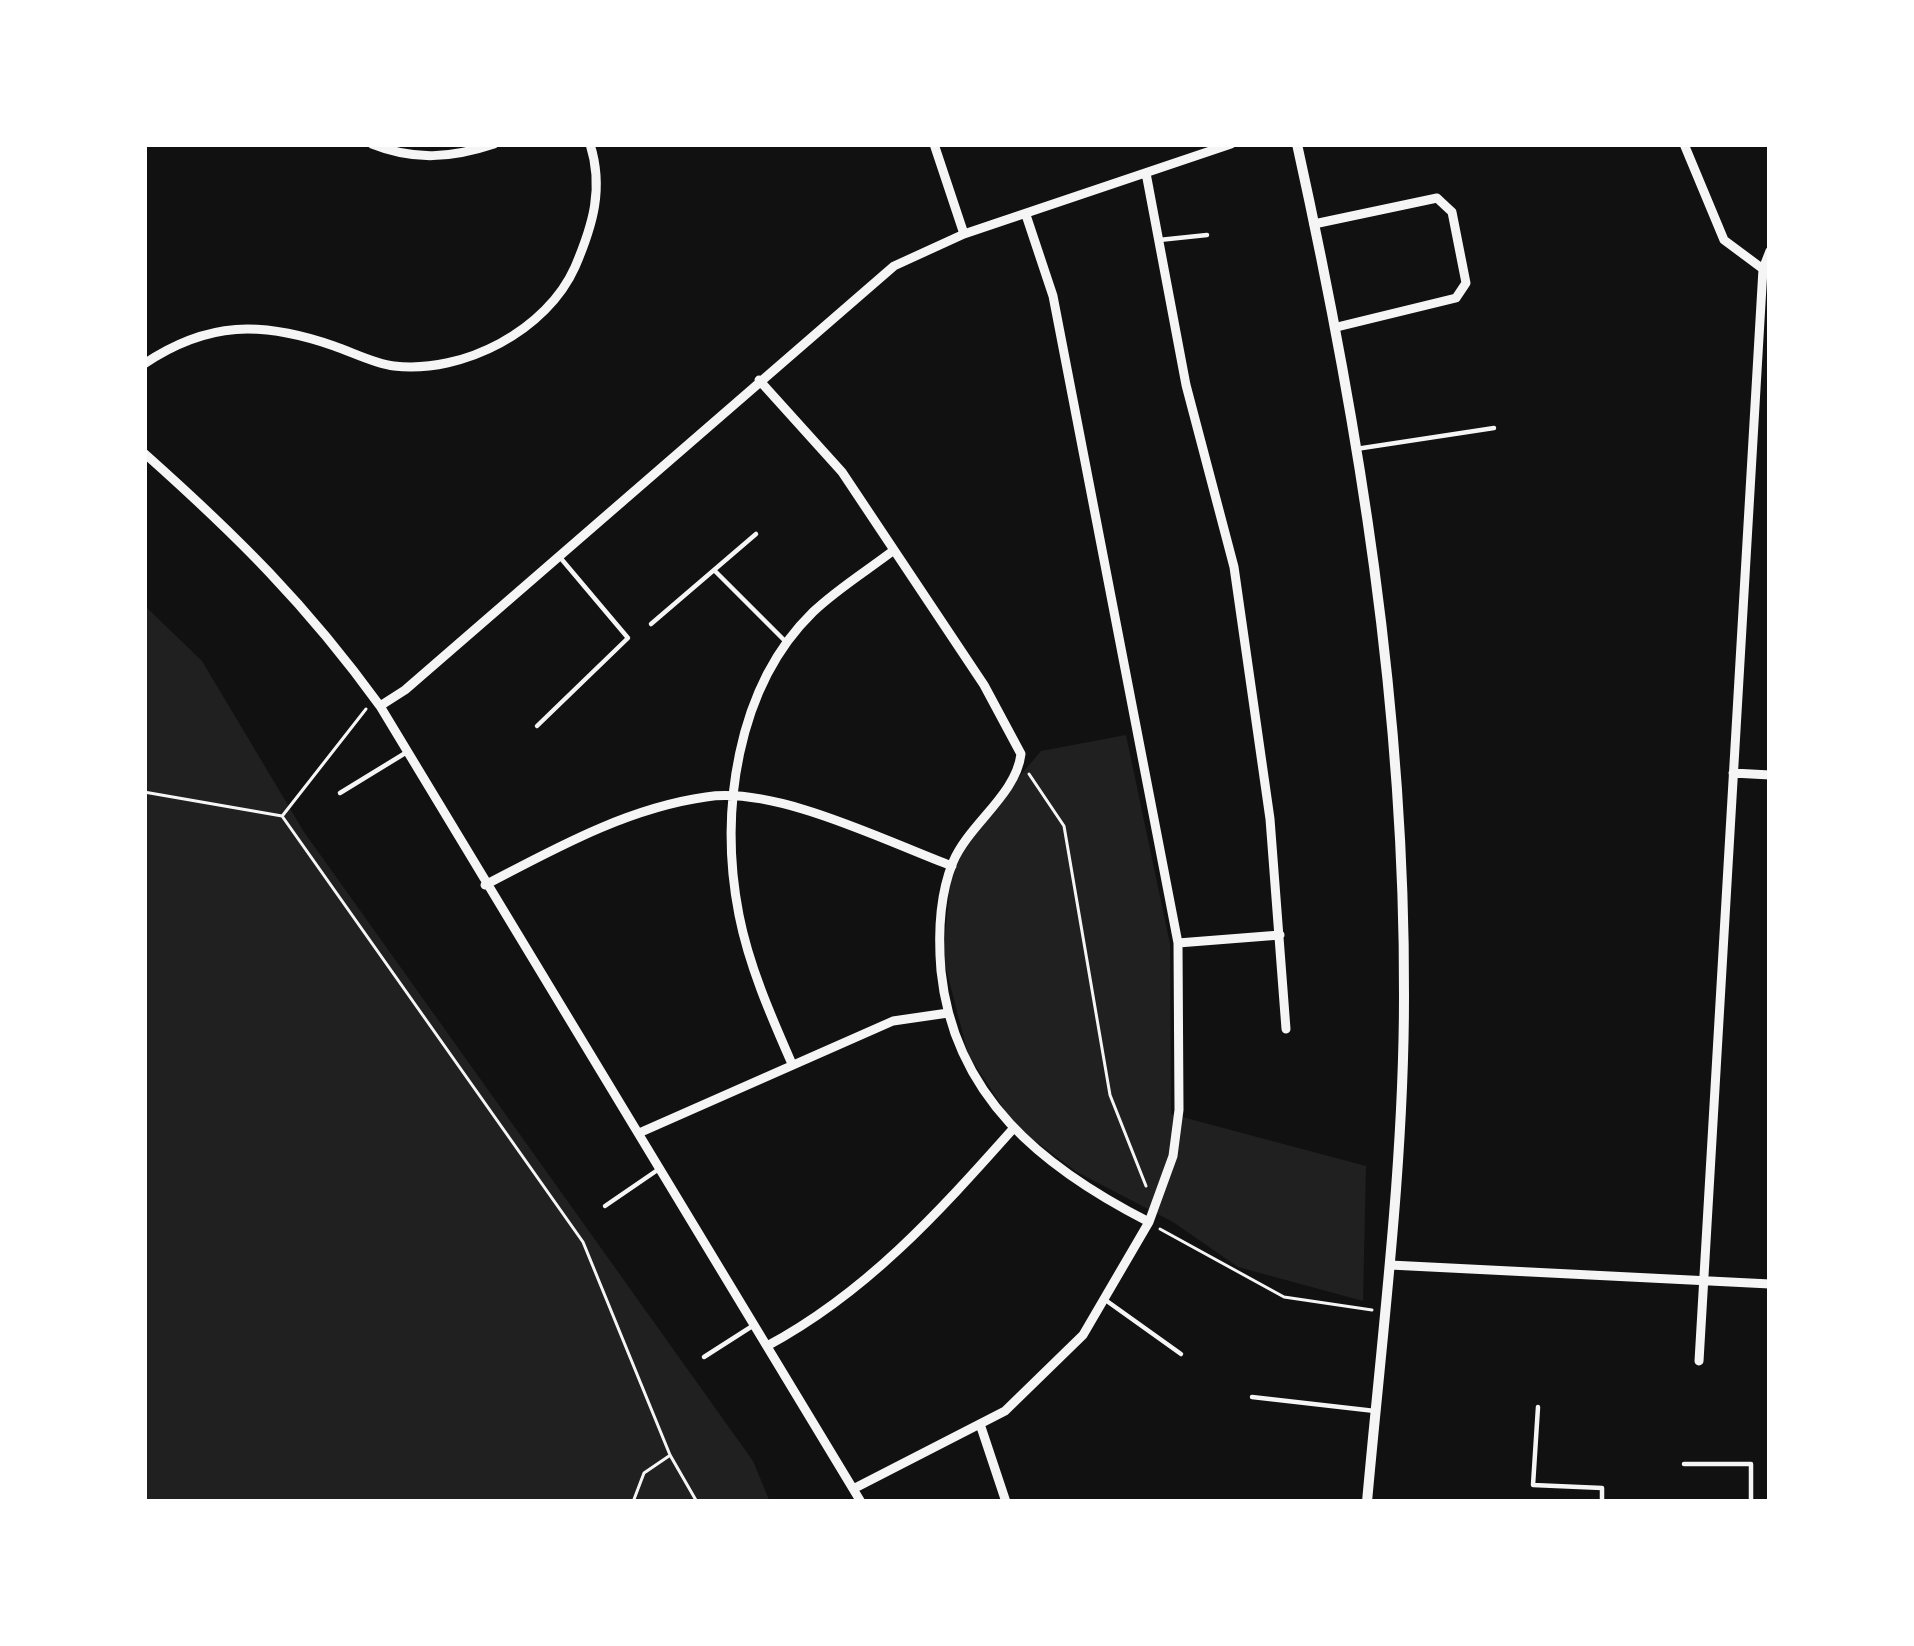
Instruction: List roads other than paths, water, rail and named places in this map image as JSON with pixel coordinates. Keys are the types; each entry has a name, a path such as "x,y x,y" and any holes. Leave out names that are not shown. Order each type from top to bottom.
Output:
{"street":[{"path":"372,144 401,156 458,156 494,144"},
{"path":"144,364 185,340 229,326 305,335 394,366 471,358 520,331 565,290 593,225 598,170 590,144"},
{"path":"934,144 964,234"},
{"path":"377,702 405,690 894,266 964,234 1231,144"},
{"path":"1297,144 1337,327 1357,449 1390,683 1398,790 1404,996 1390,1265 1367,1502"},
{"path":"1684,144 1724,240 1763,268"},
{"path":"1146,172 1186,385 1234,567 1270,819 1286,1029"},
{"path":"1314,224 1437,198 1452,212 1466,283 1456,298 1337,327"},
{"path":"855,1488 1005,1411 1083,1335 1158,1199 1179,1110 1178,944 1053,296 1026,215"},
{"path":"1699,1361 1763,268 1770,251"},
{"path":"759,380 842,472 1017,742 1019,764 972,827 952,866 940,933 948,1013 975,1081 1012,1130 1072,1178 1148,1222"},
{"path":"144,453 247,545 324,628 377,702 861,1502"},
{"path":"792,1064 739,916 734,798 743,734 760,686 787,643 814,611 894,550"},
{"path":"1733,772 1770,775"},
{"path":"485,885 608,825 709,796 801,812 952,866"},
{"path":"1178,944 1280,934"},
{"path":"639,1132 893,1022 948,1013"},
{"path":"767,1346 814,1319 893,1257 1012,1130"},
{"path":"1390,1265 1770,1283"},
{"path":"980,1424 1006,1502"}],"lane":[{"path":"1159,240 1207,236"},
{"path":"1357,449 1494,428"},
{"path":"651,624 756,533"},
{"path":"537,726 628,638 558,556"},
{"path":"714,569 787,643"},
{"path":"340,794 406,752"},
{"path":"605,1206 658,1168"},
{"path":"1104,1300 1181,1354"},
{"path":"704,1357 754,1325"},
{"path":"1252,1397 1375,1411"},
{"path":"1538,1407 1533,1485 1602,1488 1602,1502"},
{"path":"1684,1464 1751,1464 1751,1502"}]}
